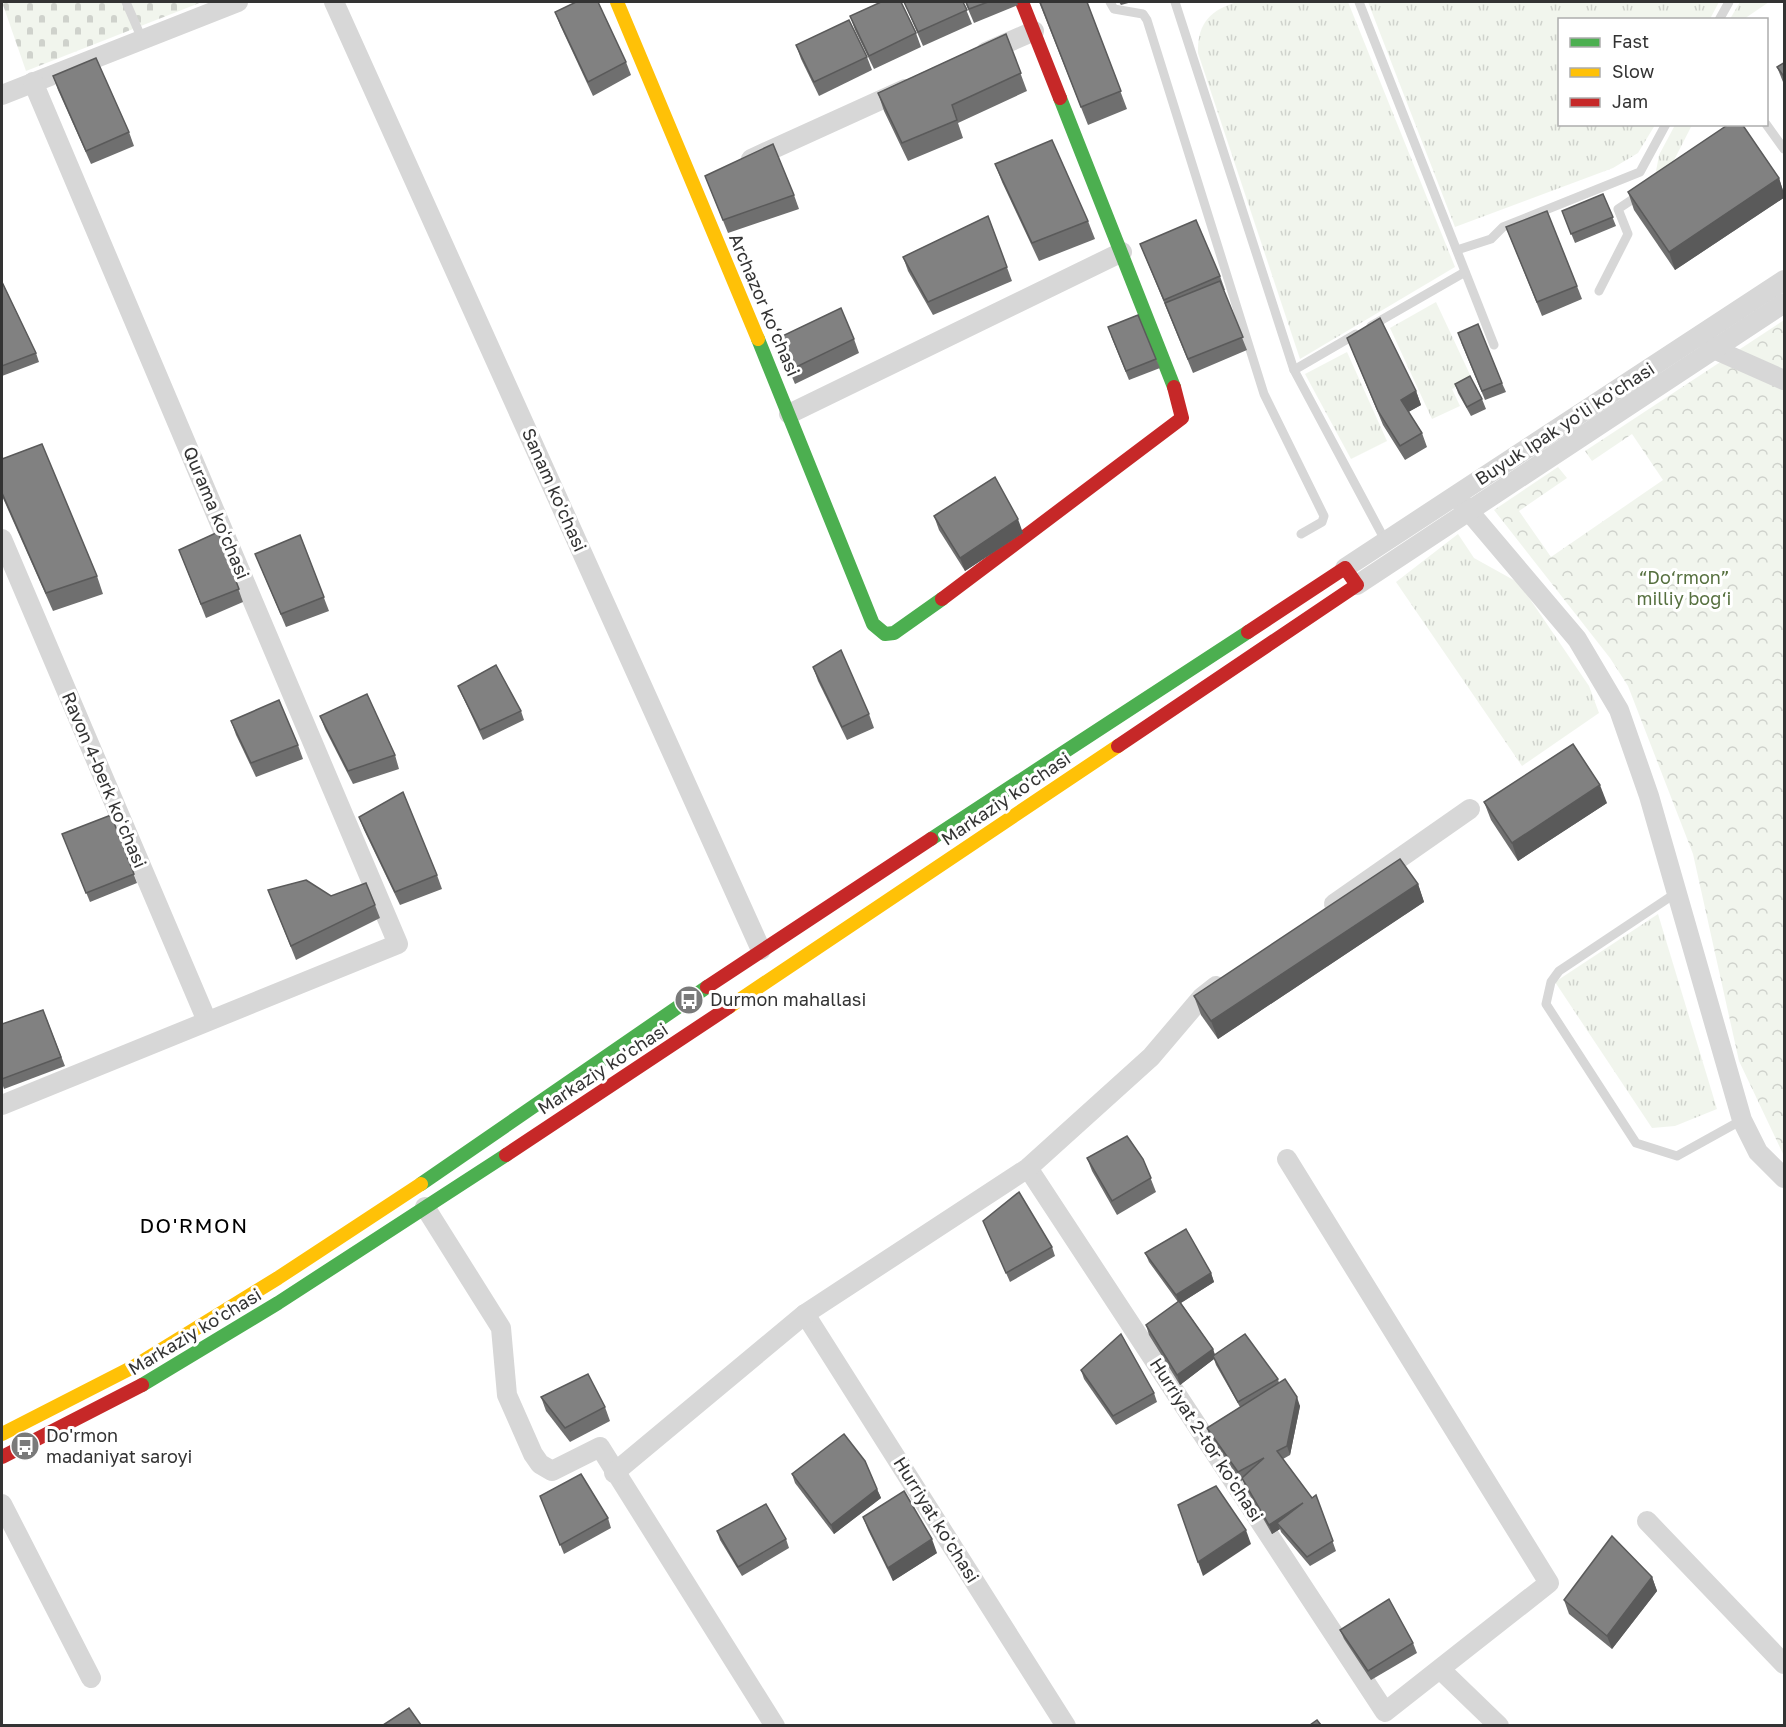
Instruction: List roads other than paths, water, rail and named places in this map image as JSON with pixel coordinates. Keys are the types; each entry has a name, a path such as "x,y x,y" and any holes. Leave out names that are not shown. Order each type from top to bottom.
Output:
{"street":[{"path":"2,95 238,2"},
{"name":"Sanam ko'chasi","path":"334,2 761,950 776,976"},
{"name":"Archazor ko‘chasi","path":"617,2 789,414 873,624 885,634 894,633 911,622 1182,418 1172,379 1122,252"},
{"path":"789,414 1122,252 1022,2"},
{"path":"970,60 1034,31"},
{"path":"737,166 927,79"},
{"name":"Qurama koʻchasi","path":"33,82 398,944 207,1022"},
{"path":"694,185 715,176"},
{"name":"Buyuk Ipak yo'li ko'chasi","path":"1357,585 1468,512 1708,342 1785,280"},
{"name":"Buyuk Ipak yo'li ko'chasi","path":"1346,568 1456,496 1708,342 1785,303"},
{"path":"1708,342 1785,380"},
{"path":"1456,496 1577,639 1610,691 1628,731 1742,1120 1758,1152 1785,1178"},
{"name":"Ravon 4-berk koʻchasi","path":"2,539 207,1022"},
{"path":"1346,568 1357,585"},
{"name":"Markaziy ko'chasi","path":"2,1434 135,1366 196,1330 414,1189 761,950 1346,568"},
{"name":"Markaziy ko'chasi","path":"2,1454 82,1417 185,1360 300,1289 776,976 1357,585"},
{"path":"1316,916 1470,808"},
{"path":"951,826 964,849"},
{"path":"614,1473 805,1314 1028,1168 1151,1057 1202,997 1230,976"},
{"path":"2,1105 207,1022"},
{"path":"1287,1160 1549,1583 1441,1670 1499,1725"},
{"name":"Hurriyat 2-tor ko'chasi","path":"1028,1168 1385,1712 1441,1670"},
{"path":"414,1189 501,1328 507,1395 540,1464 552,1471 600,1447 614,1473 775,1725"},
{"name":"Hurriyat ko'chasi","path":"805,1314 1066,1725"},
{"path":"2,1504 91,1678"},
{"path":"1647,1521 1785,1664"}],"lane":[{"path":"126,2 142,39"},
{"path":"1110,2 1114,9 1143,15 1147,20 1264,394 1324,516 1322,522 1301,534"},
{"path":"1177,2 1294,370 1386,542"},
{"path":"1359,2 1494,345"},
{"path":"1720,18 1729,2"},
{"path":"1768,125 1785,148"},
{"path":"1457,250 1491,239 1503,227 1640,172 1665,126"},
{"path":"1599,291 1628,234 1618,209 1647,190"},
{"path":"1294,370 1465,272"},
{"path":"1676,892 1559,971 1551,982 1546,1004 1636,1143 1677,1156 1742,1120"}],"place":[{"name":"Durmon mahallasi","path":"689,1000"},
{"name":"Do'rmon madaniyat saroyi","path":"25,1446"}],"district":[{"name":"DO'RMON","path":"194,1226"}],"park label":[{"name":"“Do‘rmon” milliy bog‘i","path":"1684,588"}]}
